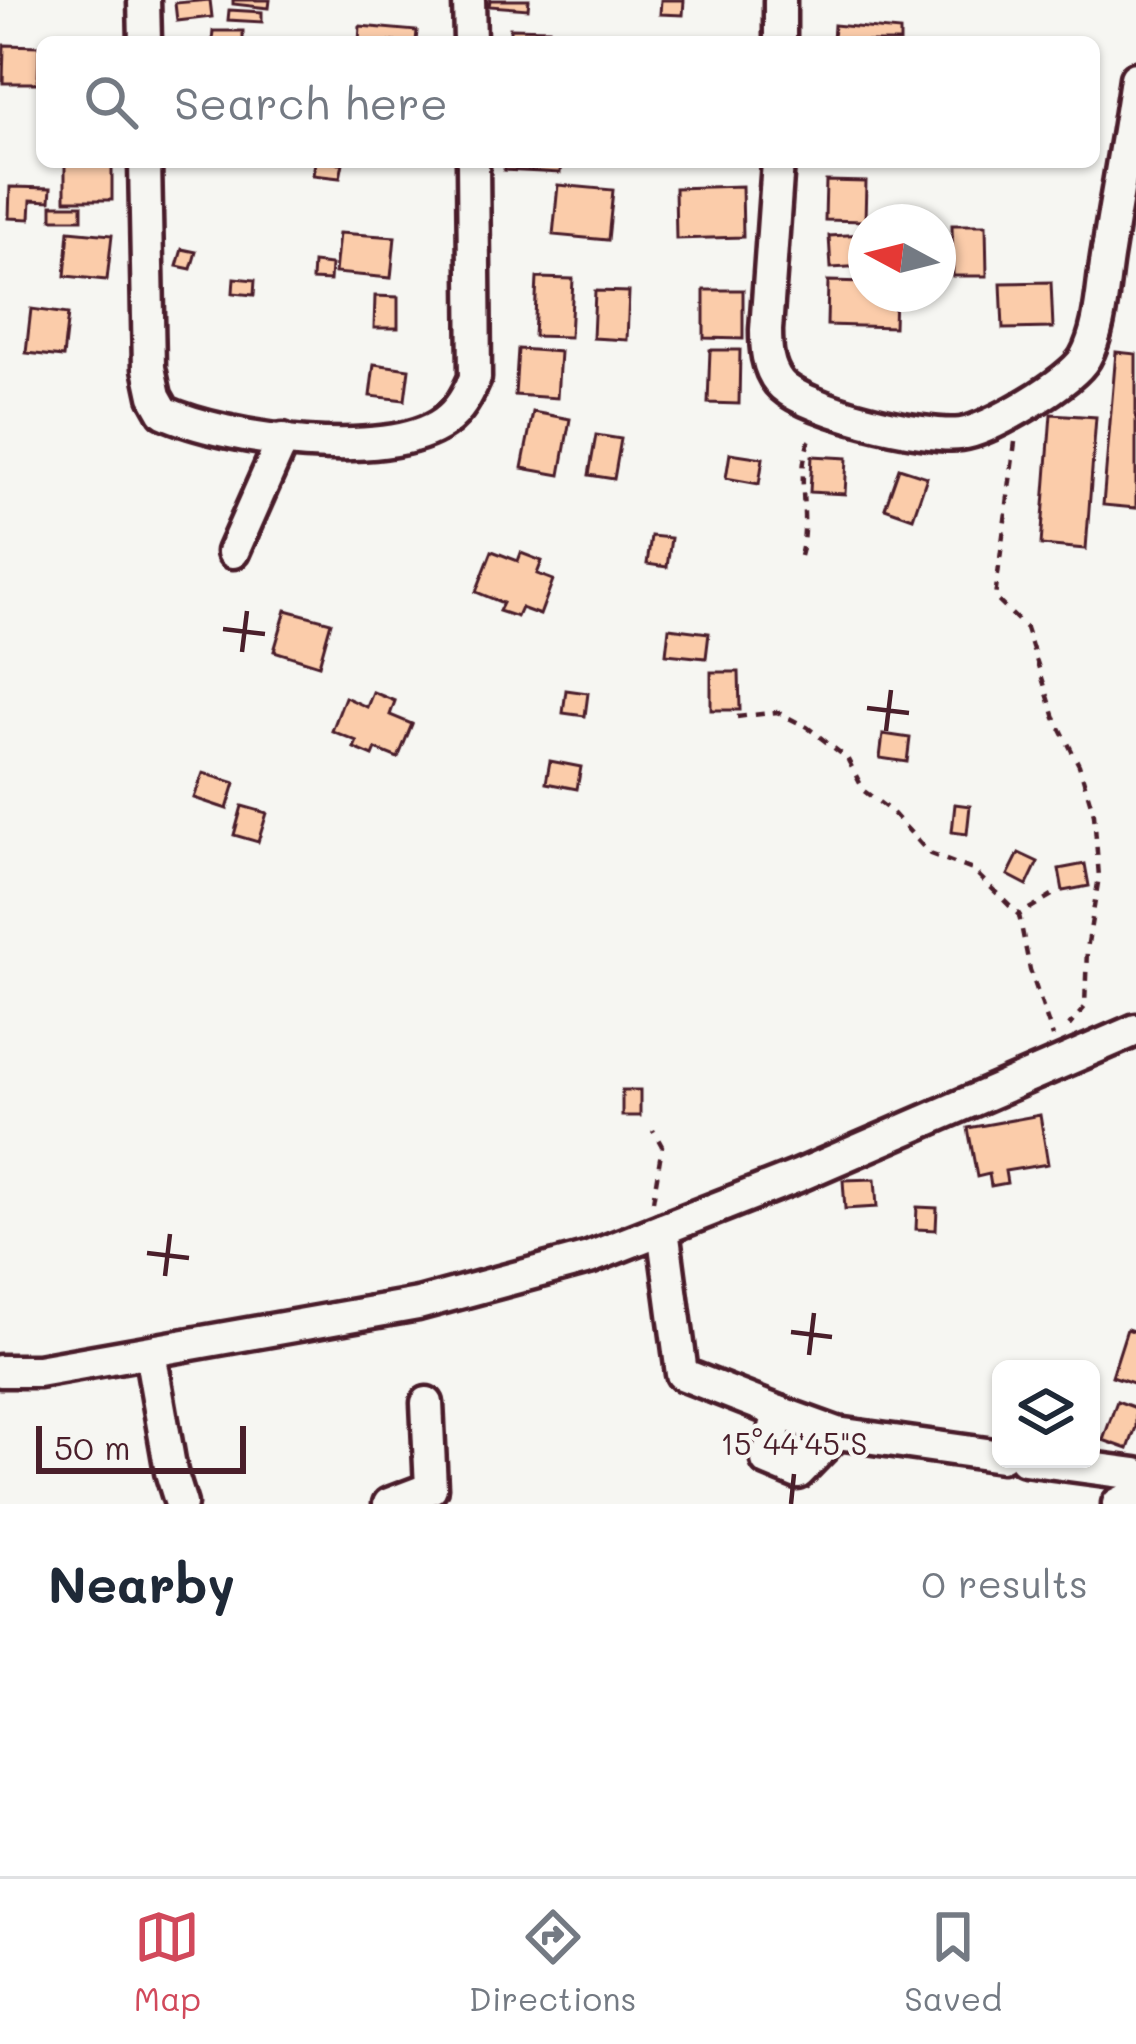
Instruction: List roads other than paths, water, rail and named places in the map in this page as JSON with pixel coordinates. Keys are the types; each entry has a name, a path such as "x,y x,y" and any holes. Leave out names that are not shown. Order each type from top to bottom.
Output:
{"street":[{"path":"145,0 145,36"},
{"path":"469,0 470,36"},
{"path":"780,0 780,36"},
{"path":"778,168 766,352 780,384 824,411 937,434 962,434 1020,406 1071,375 1084,360 1123,236 1136,78"},
{"path":"146,168 149,368 164,412 181,420 327,446 404,439 441,424 464,403 475,378 473,168"},
{"path":"232,553 283,439"},
{"path":"0,1371 38,1371 418,1304 589,1258 1136,1030"},
{"path":"663,1229 682,1374 837,1433 992,1455"},
{"path":"149,1352 181,1504"},
{"path":"389,1504 431,1488 427,1402"},
{"path":"779,1412 767,1460 798,1473 837,1433"},
{"path":"1091,1468 1136,1474"},
{"path":"1118,1504 1136,1495"}]}
